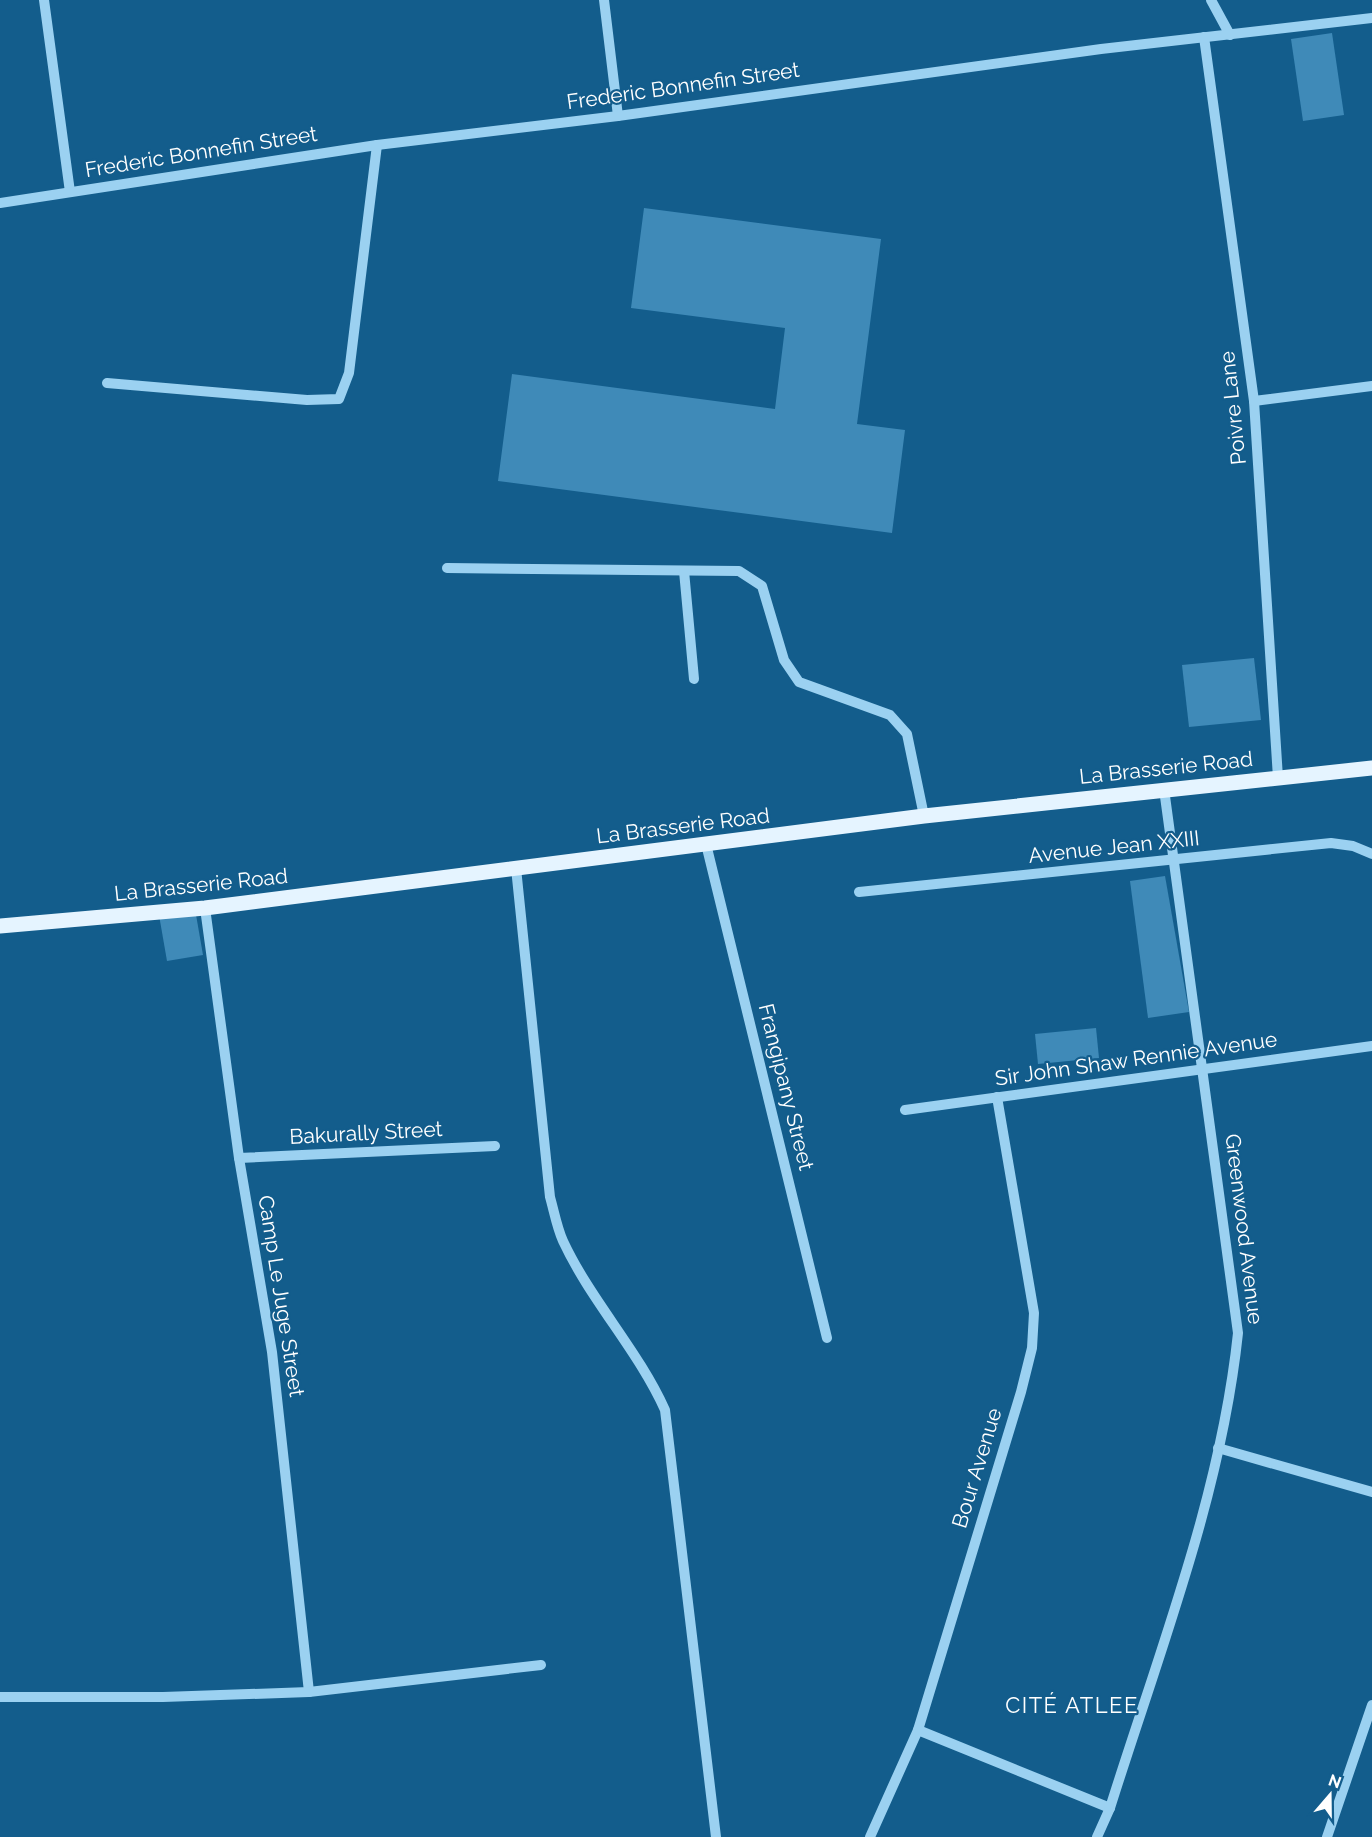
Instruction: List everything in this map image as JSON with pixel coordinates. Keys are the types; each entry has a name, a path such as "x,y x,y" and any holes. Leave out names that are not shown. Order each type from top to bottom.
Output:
{"main road":[{"name":"La Brasserie Road","path":"0,926 205,908 924,816 1372,768"}],"street":[{"path":"45,0 70,192"},
{"path":"604,0 618,116"},
{"path":"1211,0 1230,35"},
{"name":"Frederic Bonnefin Street","path":"0,203 377,145 618,116 1101,49 1372,18"},
{"name":"Poivre Lane","path":"1204,37 1254,401 1278,778"},
{"path":"107,383 307,400 339,399 349,373 377,145"},
{"path":"1254,401 1372,386"},
{"path":"447,568 739,571 762,586 784,660 799,682 890,715 907,735 924,816"},
{"path":"684,571 694,679"},
{"name":"Greenwood Avenue","path":"1097,1837 1110,1808 1200,1526 1232,1393 1238,1332 1164,789"},
{"name":"Avenue Jean XXIII","path":"859,892 1331,843 1353,846 1372,854"},
{"name":"Frangipany Street","path":"706,844 827,1338"},
{"path":"516,868 550,1197 562,1239 584,1279 652,1382 665,1410 716,1837"},
{"name":"Camp Le Juge Street","path":"205,908 239,1158 272,1352 309,1692"},
{"name":"Sir John Shaw Rennie Avenue","path":"904,1110 1372,1046"},
{"name":"Bour Avenue","path":"870,1837 918,1730 1021,1392 1032,1348 1034,1313 997,1097"},
{"name":"Bakurally Street","path":"239,1158 495,1146"},
{"path":"1218,1448 1372,1492"},
{"path":"0,1696 162,1697 309,1692 541,1665"},
{"path":"1327,1837 1372,1705"},
{"path":"918,1730 1110,1808"}],"building":[{"path":"1332,33 1344,115 1303,121 1291,39"},
{"path":"644,208 881,239 857,424 905,430 892,533 498,481 512,374 775,409 785,328 631,308"},
{"path":"1254,658 1261,720 1189,727 1182,665"},
{"path":"1165,876 1189,1012 1148,1018 1130,881"},
{"path":"195,909 203,955 167,961 159,915"},
{"path":"1096,1028 1099,1058 1038,1064 1035,1034"}],"district":[{"name":"CITÉ ATLEE","path":"1072,1705"}]}
